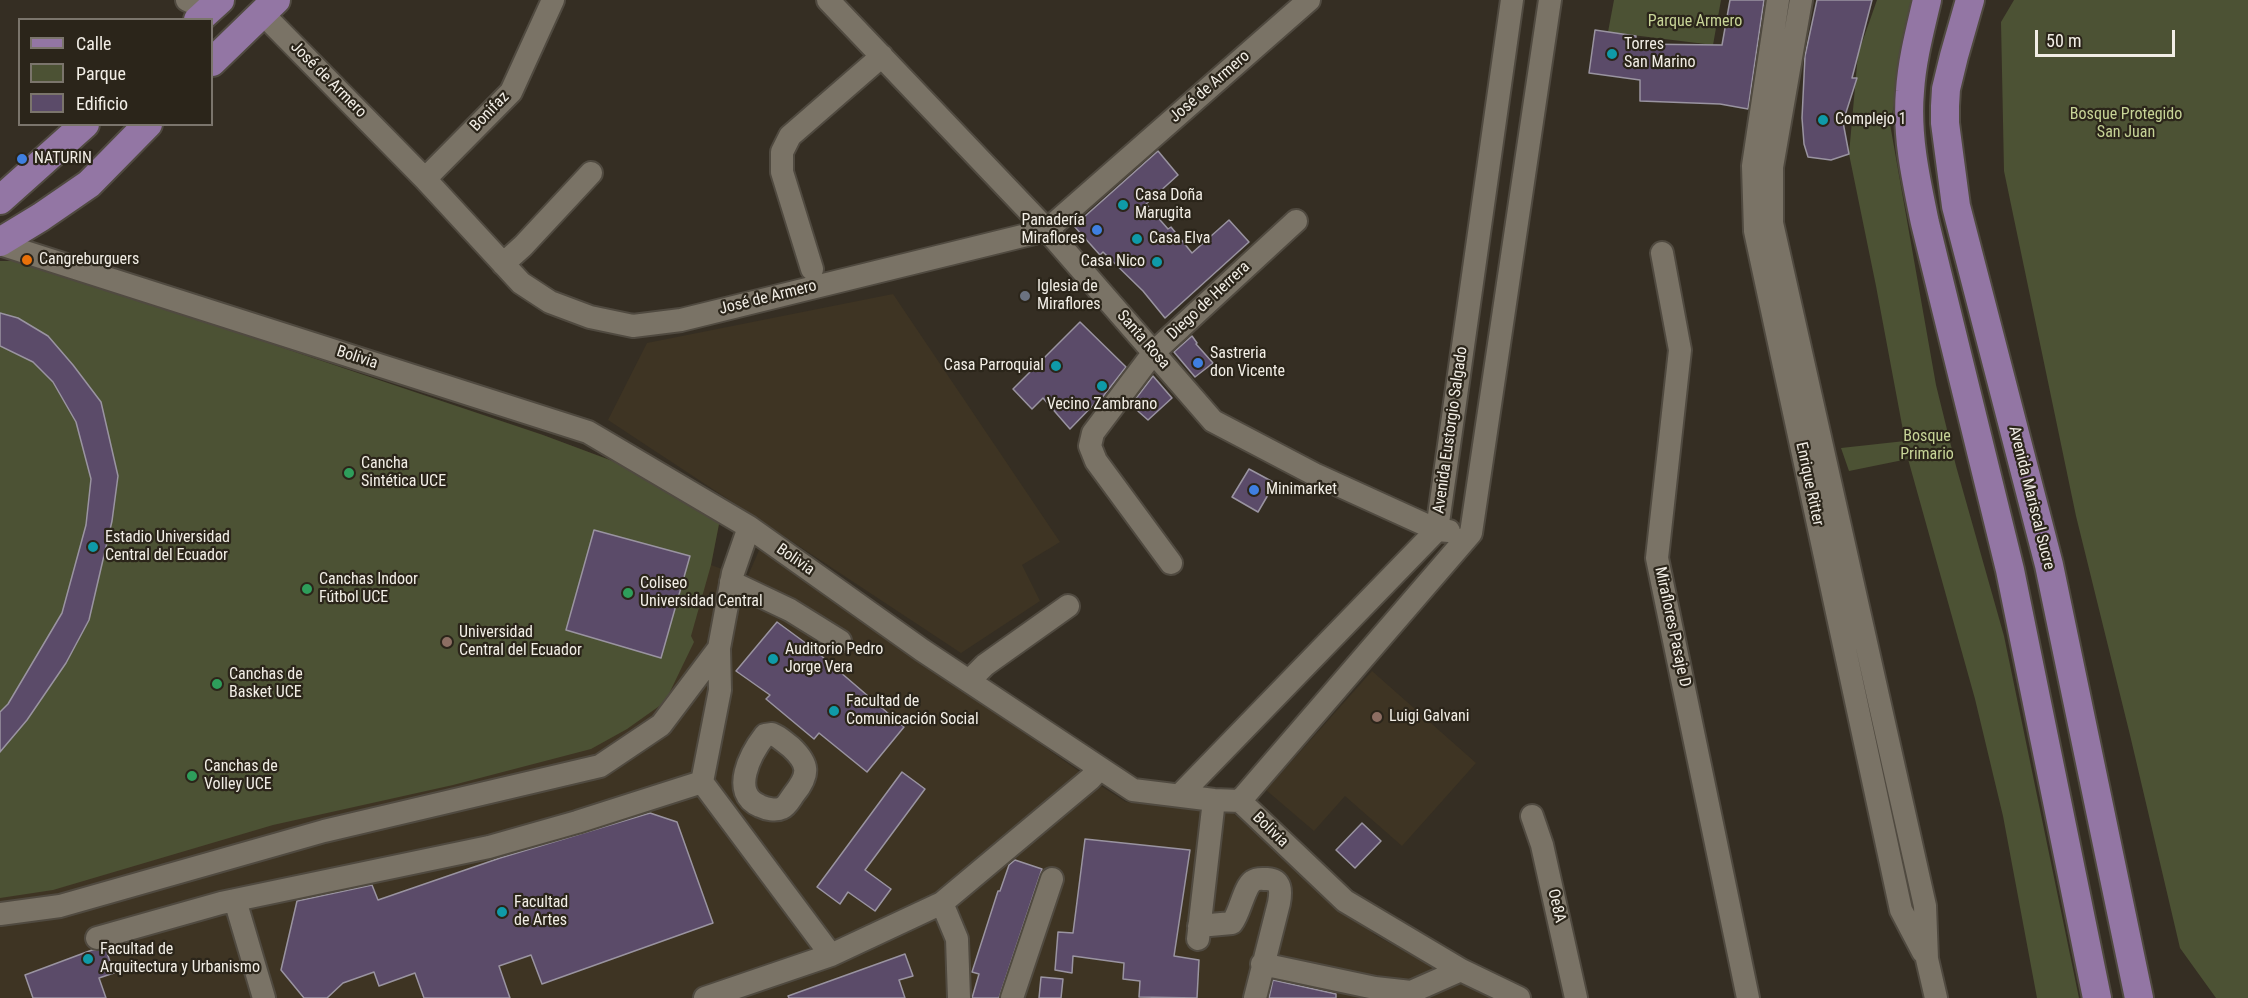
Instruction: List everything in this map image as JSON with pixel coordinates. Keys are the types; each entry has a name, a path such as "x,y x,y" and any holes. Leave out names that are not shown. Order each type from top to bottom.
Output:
{"main road":[{"path":"1927,0 1910,89 1909,116 1914,174 2010,570 2097,998"},
{"name":"Avenida Mariscal Sucre","path":"1970,0 1946,89 1945,123 1956,206 2049,565 2139,998"},
{"path":"1986,0 1975,26 1960,104 1966,179 1984,263 1994,353"},
{"path":"213,61 268,6"},
{"path":"0,200 83,126"},
{"path":"0,243 89,184 146,126"},
{"path":"1928,238 1962,229"}],"street":[{"name":"Bonifaz","path":"425,179 511,92 553,0"},
{"name":"Santa Rosa","path":"828,0 1047,230 1213,422 1314,474 1437,530 1471,533"},
{"name":"Avenida Eustorgio Salgado","path":"1180,795 1437,530 1512,0"},
{"path":"1240,801 1471,533 1550,0"},
{"name":"Enrique Ritter","path":"1778,0 1754,166 1755,231 1901,910 1927,959"},
{"name":"Enrique Ritter","path":"1801,0 1772,167 1772,223 1925,906 1927,959 1936,998"},
{"name":"José de Armero","path":"268,6 521,283 550,302 590,317 633,326 681,320 1047,230 1300,3"},
{"path":"812,269 782,172 782,152 790,136 882,56"},
{"path":"503,264 523,246 591,173"},
{"name":"Diego de Herrera","path":"1171,563 1096,461 1090,446 1093,433 1154,352 1296,221"},
{"name":"Bolivia","path":"0,243 588,432 749,527 922,650 1133,790 1240,801 1345,901 1461,970 1519,998"},
{"name":"Miraflores Pasaje D","path":"1662,253 1680,350 1658,558 1749,998"},
{"path":"749,527 731,582 719,648 720,690 702,782 831,956"},
{"path":"731,582 789,610 840,641"},
{"path":"970,680 985,665 1068,606"},
{"path":"0,914 60,906 324,831 600,766 661,725 719,648"},
{"path":"705,998 831,956 942,903 1090,779 1100,768"},
{"path":"98,938 235,900 489,847 702,782"},
{"path":"731,823 748,798"},
{"path":"1214,800 1199,933 1232,923 1239,915 1253,881 1274,880 1281,888 1254,998"},
{"name":"Oe8A","path":"1532,816 1542,845 1576,998"},
{"path":"1012,998 1052,879"},
{"path":"235,900 264,998"},
{"path":"942,903 957,939 959,998"},
{"path":"1262,964 1375,988 1411,992 1461,970"}],"shaded area":[{"name":"Universidad Central del Ecuador","path":"0,261 251,336 543,435 618,463 720,519 711,565 747,578 760,548 1126,802 1233,813 1375,935 1490,998 0,998"},
{"path":"893,294 1060,542 1022,565 1040,601 961,653 608,420 647,343"},
{"name":"Luigi Galvani","path":"1372,671 1476,763 1402,846 1345,796 1314,831 1266,790"}],"green space":[{"name":"Parque Armero","path":"1614,0 1721,0 1713,45 1608,32"},
{"name":"Bosque Primario","path":"1877,0 1924,0 1909,34 1890,124 1936,385 1956,466 2004,636 2079,998 2037,998 2003,816 1975,699 1908,459 1849,471 1841,448 1905,441 1849,154 1858,54"},
{"name":"Bosque Protegido San Juan","path":"2014,0 2248,0 2248,998 2216,998 2180,948 2076,516 2004,171 2001,22"},
{"path":"0,261 24,261 543,435 674,487 720,519 711,565 691,636 694,642 665,702 627,729 591,749 453,785 273,825 53,890 0,898"}],"building":[{"path":"1730,0 1764,0 1748,109 1720,104 1640,101 1640,80 1589,73 1595,30 1636,36 1635,44 1722,45"},
{"path":"1817,0 1872,0 1852,78 1857,78 1843,122 1849,154 1831,160 1808,157 1804,144 1802,118 1805,56"},
{"path":"1158,151 1178,175 1146,204 1168,229 1171,227 1192,253 1229,220 1249,242 1165,318 1143,291 1103,252 1100,255 1074,226"},
{"name":"Estadio Universidad Central del Ecuador","path":"0,313 18,318 48,336 101,402 118,476 112,521 89,620 66,663 27,720 0,752 0,712 8,704 62,613 86,525 91,479 76,422 53,382 33,362 0,346"},
{"path":"1080,322 1126,367 1101,399 1070,429 1043,398 1032,409 1013,389"},
{"name":"Sastreria don Vicente","path":"1192,336 1213,363 1195,377 1174,352"},
{"path":"1153,376 1172,398 1148,420 1131,405"},
{"name":"Minimarket","path":"1249,469 1275,483 1258,512 1232,497"},
{"name":"Coliseo Universidad Central","path":"594,530 690,556 661,658 566,630"},
{"name":"Facultad de Comunicación Social","path":"777,622 811,647 904,727 867,772 819,733 814,739 766,699 770,695 736,671"},
{"path":"902,772 925,789 865,870 891,889 875,911 848,892 840,904 817,887"},
{"name":"Facultad de Artes","path":"650,813 677,822 713,923 542,984 531,955 499,966 510,998 424,998 415,973 379,986 374,972 343,983 327,998 304,998 281,970 297,901 372,885 378,900 500,858"},
{"path":"1362,823 1381,841 1355,868 1336,850"},
{"path":"1085,839 1190,850 1174,956 1199,960 1197,998 1139,997 1140,981 1123,979 1124,963 1073,956 1072,973 1055,970 1058,932 1073,933"},
{"path":"1015,860 1042,869 999,998 972,998 979,974 972,972 998,891 1000,891 1009,865"},
{"name":"Facultad de Arquitectura y Urbanismo","path":"92,950 106,950 114,973 99,978 106,998 33,998 25,975"},
{"path":"905,954 913,976 899,980 905,998 789,998 788,996"},
{"path":"1041,977 1063,979 1061,998 1039,998"},
{"path":"1273,980 1336,994 1336,998 1269,998"}],"place":[{"name":"Torres San Marino","path":"1612,54"},
{"name":"Complejo 1","path":"1823,120"},
{"name":"NATURIN","path":"22,159"},
{"name":"Casa Doña Marugita","path":"1123,205"},
{"name":"Panadería Miraflores","path":"1097,230"},
{"name":"Casa Elva","path":"1137,239"},
{"name":"Cangreburguers","path":"27,260"},
{"name":"Casa Nico","path":"1157,262"},
{"name":"Iglesia de Miraflores","path":"1025,296"},
{"name":"Sastreria don Vicente","path":"1198,363"},
{"name":"Casa Parroquial","path":"1056,366"},
{"name":"Vecino Zambrano","path":"1102,386"},
{"name":"Cancha Sintética UCE","path":"349,473"},
{"name":"Minimarket","path":"1254,490"},
{"name":"Estadio Universidad Central del Ecuador","path":"93,547"},
{"name":"Canchas Indoor Fútbol UCE","path":"307,589"},
{"name":"Coliseo Universidad Central","path":"628,593"},
{"name":"Universidad Central del Ecuador","path":"447,642"},
{"name":"Auditorio Pedro Jorge Vera","path":"773,659"},
{"name":"Canchas de Basket UCE","path":"217,684"},
{"name":"Facultad de Comunicación Social","path":"834,711"},
{"name":"Luigi Galvani","path":"1377,717"},
{"name":"Canchas de Volley UCE","path":"192,776"},
{"name":"Facultad de Artes","path":"502,912"},
{"name":"Facultad de Arquitectura y Urbanismo","path":"88,959"}]}
